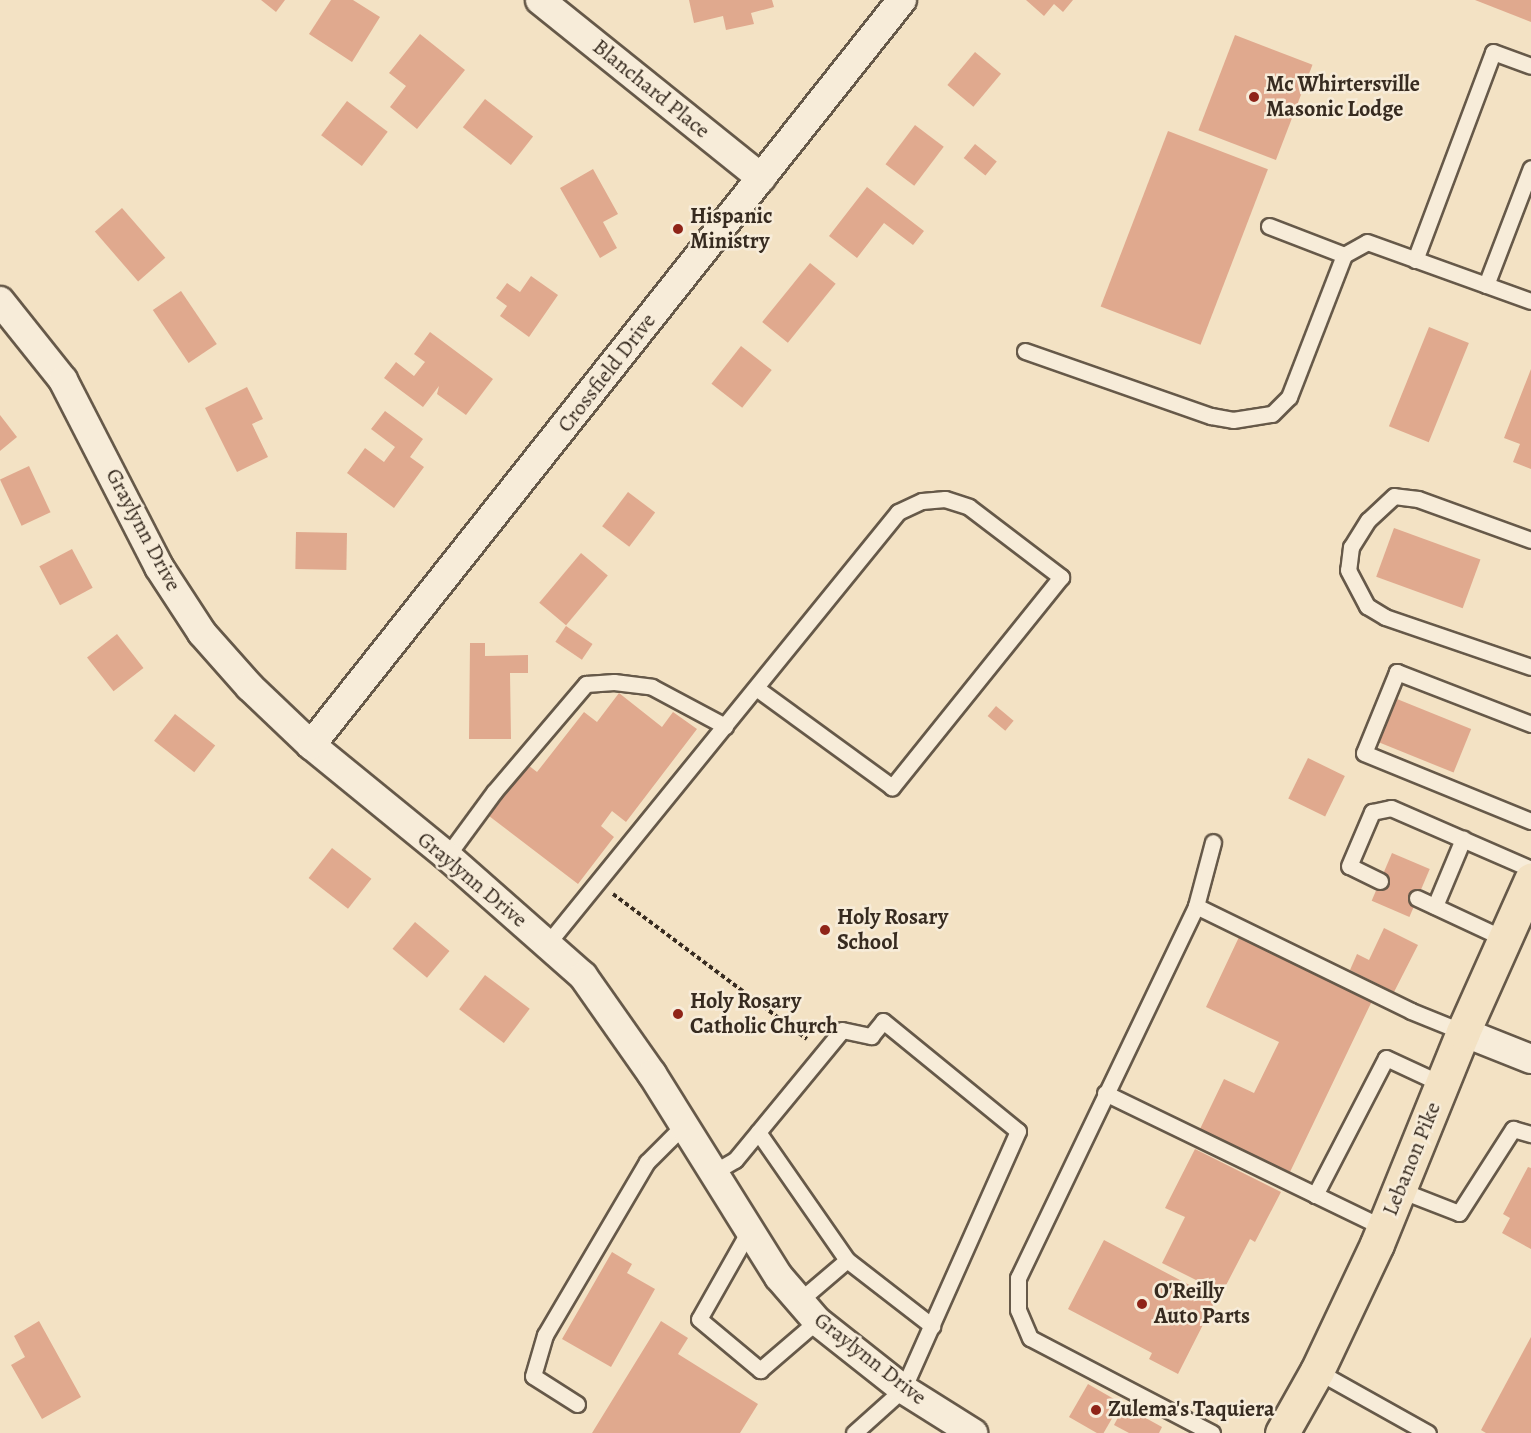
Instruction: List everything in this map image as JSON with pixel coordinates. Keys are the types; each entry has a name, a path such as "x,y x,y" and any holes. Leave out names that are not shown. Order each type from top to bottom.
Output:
{"main road":[{"name":"Lebanon Pike","path":"1282,1433 1317,1371 1384,1228 1463,1032 1531,880"}],"street":[{"name":"Blanchard Place","path":"540,0 761,178"},
{"name":"Crossfield Drive","path":"311,745 902,0"},
{"name":"Graylynn Drive","path":"0,301 63,380 159,567 202,633 311,745 447,856 583,976 714,1172 779,1277 808,1311 903,1389 942,1425 973,1433"},
{"path":"1463,1032 1531,1059"}],"lane":[{"path":"1415,260 1493,51 1531,66"},
{"path":"1486,285 1531,168"},
{"path":"1269,226 1344,255"},
{"path":"1025,351 1211,416 1233,420 1272,414 1289,397 1344,255 1367,242 1531,301"},
{"path":"1531,540 1418,499 1394,496 1368,520 1357,538 1348,570 1367,606 1385,617 1531,667"},
{"path":"548,943 898,512 922,501 945,499 969,507 1061,578 892,787 756,688"},
{"path":"1531,724 1397,672 1364,753 1531,821"},
{"path":"447,856 494,792 586,684 614,682 652,687 725,726"},
{"path":"1380,881 1349,866 1372,812 1391,808 1531,869"},
{"path":"1435,906 1463,839"},
{"path":"1212,1433 1030,1338 1018,1310 1018,1278 1104,1093 1196,906 1213,842"},
{"path":"1417,898 1504,939"},
{"path":"1196,906 1412,1011 1463,1032"},
{"path":"714,1172 735,1160 842,1030 871,1036 883,1021 1018,1131 903,1389 854,1433"},
{"path":"1315,1195 1386,1058 1442,1084"},
{"path":"1104,1093 1384,1228"},
{"path":"577,1404 533,1376 545,1335 647,1162 683,1126"},
{"path":"1400,1190 1458,1213 1513,1130 1531,1134"},
{"path":"758,1132 847,1260 932,1326"},
{"path":"750,1229 699,1319 760,1370 847,1260"},
{"path":"1317,1371 1428,1433"}],"path":[{"path":"597,882 789,1025"}],"building":[{"path":"261,0 285,0 276,12"},
{"path":"331,0 353,0 380,17 352,62 309,34"},
{"path":"689,0 772,0 774,7 751,13 754,24 726,30 723,16 694,23"},
{"path":"1026,0 1073,0 1063,12 1054,4 1044,16"},
{"path":"1475,0 1531,0 1531,22"},
{"path":"420,34 465,70 417,129 390,107 406,86 389,73"},
{"name":"Mc Whirtersville Masonic Lodge","path":"1235,35 1312,65 1276,160 1198,130"},
{"path":"975,52 1001,74 973,107 947,85"},
{"path":"485,99 533,137 511,165 463,127"},
{"path":"347,101 388,132 362,166 321,135"},
{"path":"915,125 944,147 914,186 886,164"},
{"path":"1168,131 1268,169 1201,345 1101,307"},
{"path":"975,144 997,162 985,176 964,158"},
{"path":"593,169 618,214 603,222 617,248 600,258 560,188"},
{"path":"867,187 924,231 913,245 884,223 857,258 829,236"},
{"path":"122,208 165,258 138,281 95,232"},
{"path":"810,263 836,284 788,343 762,322"},
{"path":"531,276 558,295 529,337 500,316 507,306 496,298 507,283 520,292"},
{"path":"181,291 217,344 189,363 153,310"},
{"path":"1429,327 1469,343 1429,442 1389,426"},
{"path":"430,332 493,379 466,415 437,394 439,386 423,407 384,378 396,362 414,376 425,362 414,354"},
{"path":"741,346 772,370 742,408 711,384"},
{"path":"1531,369 1531,469 1513,462 1520,444 1504,438"},
{"path":"247,387 263,419 252,424 268,457 237,472 205,408"},
{"path":"385,411 423,439 410,457 424,467 394,508 347,473 365,448 384,462 395,447 371,429"},
{"path":"0,415 17,437 0,451"},
{"path":"29,466 51,512 22,526 0,480"},
{"path":"628,492 655,512 629,547 602,526"},
{"path":"1394,528 1480,559 1463,608 1376,577"},
{"path":"296,532 347,533 346,570 295,569"},
{"path":"72,549 93,588 60,605 39,566"},
{"path":"581,553 608,575 566,625 539,603"},
{"path":"566,626 593,644 582,660 555,642"},
{"path":"117,634 143,668 114,691 87,657"},
{"path":"470,643 485,643 485,656 528,655 528,673 510,673 511,739 469,739"},
{"path":"619,693 662,727 673,712 697,729 626,822 612,811 601,826 614,837 578,884 489,816 528,765 537,772 584,712 597,722"},
{"path":"1397,699 1471,729 1454,773 1379,743"},
{"path":"996,706 1014,721 1005,731 988,716"},
{"path":"175,714 215,745 194,772 154,741"},
{"path":"1308,758 1345,776 1325,816 1288,798"},
{"path":"332,848 371,879 348,909 309,878"},
{"path":"1392,853 1430,869 1409,917 1372,901"},
{"path":"415,922 449,951 427,978 393,949"},
{"path":"1384,928 1418,945 1394,992 1350,970 1357,954 1369,960"},
{"path":"1239,937 1372,1001 1290,1172 1200,1129 1224,1079 1254,1093 1279,1042 1206,1007"},
{"path":"485,975 530,1009 504,1043 459,1009"},
{"path":"1195,1149 1281,1192 1255,1242 1250,1239 1222,1293 1162,1263 1185,1217 1165,1208"},
{"path":"1528,1167 1531,1168 1531,1249 1502,1233 1510,1218 1503,1214"},
{"name":"O'Reilly Auto Parts","path":"1104,1240 1216,1299 1178,1374 1149,1359 1152,1353 1068,1309"},
{"path":"612,1252 632,1264 627,1273 655,1289 611,1367 562,1339"},
{"path":"39,1321 81,1397 42,1419 11,1365 25,1357 14,1336"},
{"path":"661,1321 688,1338 678,1354 758,1404 740,1433 592,1433"},
{"path":"1531,1337 1531,1433 1486,1433 1481,1430"},
{"name":"Zulema's Taquiera","path":"1088,1384 1121,1403 1104,1433 1097,1433 1069,1417"},
{"path":"1124,1406 1162,1427 1159,1433 1129,1433 1114,1425"}],"place":[{"name":"Mc Whirtersville Masonic Lodge","path":"1254,97"},
{"name":"Hispanic Ministry","path":"678,229"},
{"name":"Holy Rosary School","path":"825,930"},
{"name":"Holy Rosary Catholic Church","path":"678,1014"},
{"name":"O'Reilly Auto Parts","path":"1142,1304"},
{"name":"Zulema's Taquiera","path":"1096,1410"}]}
